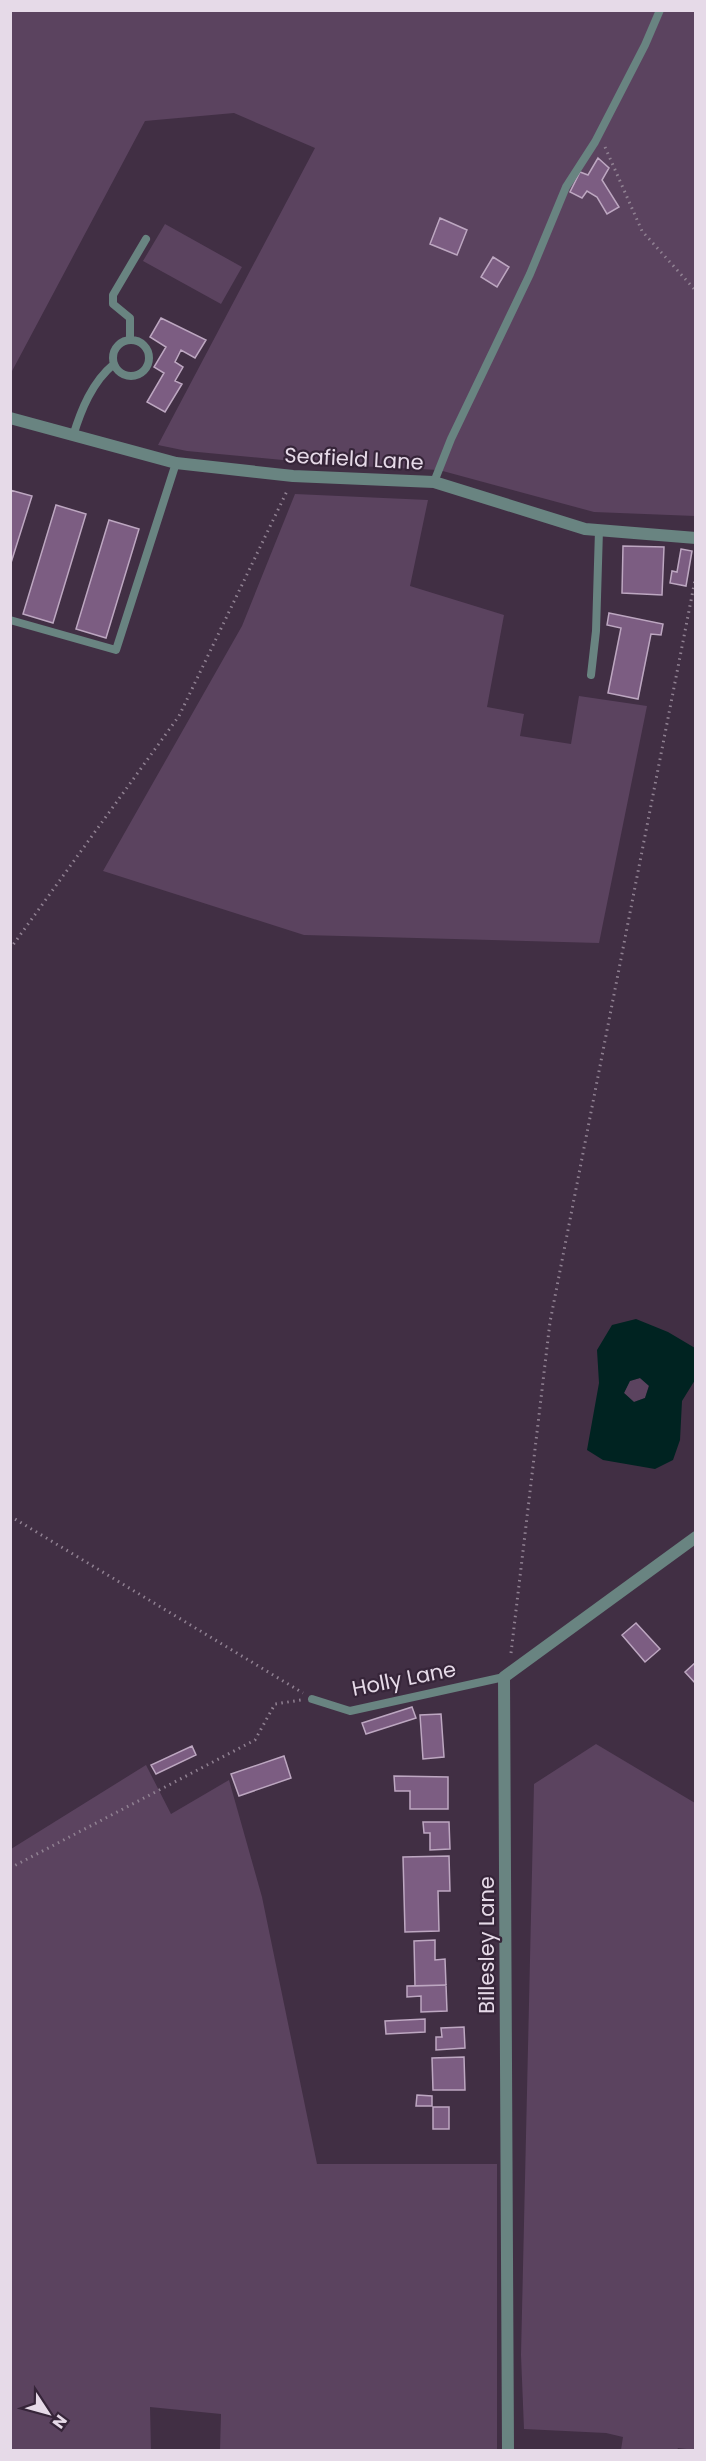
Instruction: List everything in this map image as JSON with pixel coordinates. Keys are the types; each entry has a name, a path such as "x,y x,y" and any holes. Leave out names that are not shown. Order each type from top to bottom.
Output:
{"street":[{"name":"Seafield Lane","path":"10,418 176,463 293,476 434,482 585,529 696,538"},
{"path":"506,1675 696,1537"},
{"name":"Billesley Lane","path":"506,1675 508,2451"}],"lane":[{"path":"434,482 451,439 530,274 566,187 599,133 645,45 660,10"},
{"path":"130,340 130,318 113,304 113,295 146,239"},
{"path":"73,436 80,411 102,374 114,364 117,347 130,340 139,342 147,350 147,367 138,375 127,376 114,364"},
{"path":"10,620 116,650 176,463"},
{"path":"591,675 596,631 599,530"},
{"name":"Holly Lane","path":"312,1699 350,1711 506,1675"}],"path":[{"path":"599,133 642,231 696,291"},
{"path":"10,949 178,716 293,476"},
{"path":"506,1675 550,1322 696,575"},
{"path":"10,1516 312,1699"},
{"path":"10,1868 255,1740 275,1704 312,1699"}],"shaded area":[{"path":"10,11 695,11 695,516 594,512 439,470 335,465 187,451 158,445 315,148 234,113 145,121 11,373"},
{"path":"165,224 242,267 221,304 143,261"},
{"path":"295,494 428,500 410,586 504,615 487,707 524,714 520,736 571,744 579,696 647,706 599,943 304,935 103,871 242,626"},
{"path":"636,1319 668,1332 695,1348 695,1380 682,1401 680,1440 673,1460 655,1469 603,1460 587,1450 599,1383 597,1350 612,1325","holes":["640,1378 649,1386 645,1398 634,1402 624,1393 630,1381"]},
{"path":"640,1378 649,1385 645,1398 634,1402 624,1393 629,1381"},
{"path":"596,1744 695,1803 695,2450 678,2448 677,2450 621,2450 623,2437 606,2433 524,2429 521,2355 534,1784"},
{"path":"146,1765 171,1814 229,1780 262,1897 317,2164 497,2164 497,2450 220,2450 221,2414 150,2407 151,2450 11,2450 11,1849"}],"building":[{"path":"598,158 609,168 602,180 619,207 607,214 597,197 587,191 582,198 570,192 580,172 588,175"},
{"path":"440,218 467,230 457,255 430,244"},
{"path":"493,257 509,267 497,287 481,277"},
{"path":"161,318 206,340 195,358 181,350 175,362 183,367 175,381 182,384 165,412 147,402 164,373 154,367 166,347 150,337"},
{"path":"10,490 32,496 10,566"},
{"path":"56,505 86,514 53,623 23,614"},
{"path":"109,520 139,529 106,638 76,629"},
{"path":"623,546 664,547 662,595 622,593"},
{"path":"681,549 692,551 686,586 670,583 672,571 677,572"},
{"path":"609,613 663,624 661,635 651,634 638,699 608,693 621,628 607,625"},
{"path":"636,1623 660,1649 645,1662 622,1635"},
{"path":"696,1662 696,1684 685,1672"},
{"path":"412,1707 416,1718 366,1734 362,1723"},
{"path":"441,1714 444,1757 423,1759 420,1715"},
{"path":"192,1746 196,1755 156,1774 151,1765"},
{"path":"284,1756 291,1778 239,1796 231,1774"},
{"path":"394,1776 448,1777 448,1809 410,1809 410,1791 395,1791"},
{"path":"423,1822 449,1822 450,1849 430,1850 430,1833 424,1833"},
{"path":"449,1856 450,1891 438,1891 439,1931 405,1932 403,1857"},
{"path":"435,1940 435,1960 445,1959 446,1985 415,1986 414,1941"},
{"path":"446,1985 447,2011 421,2012 421,1996 407,1997 407,1986"},
{"path":"425,2019 425,2032 386,2034 385,2021"},
{"path":"464,2027 465,2048 436,2050 436,2037 442,2037 441,2028"},
{"path":"464,2057 465,2090 433,2090 432,2058"},
{"path":"417,2095 432,2096 432,2106 416,2106"},
{"path":"433,2107 449,2107 449,2129 433,2129"}]}
